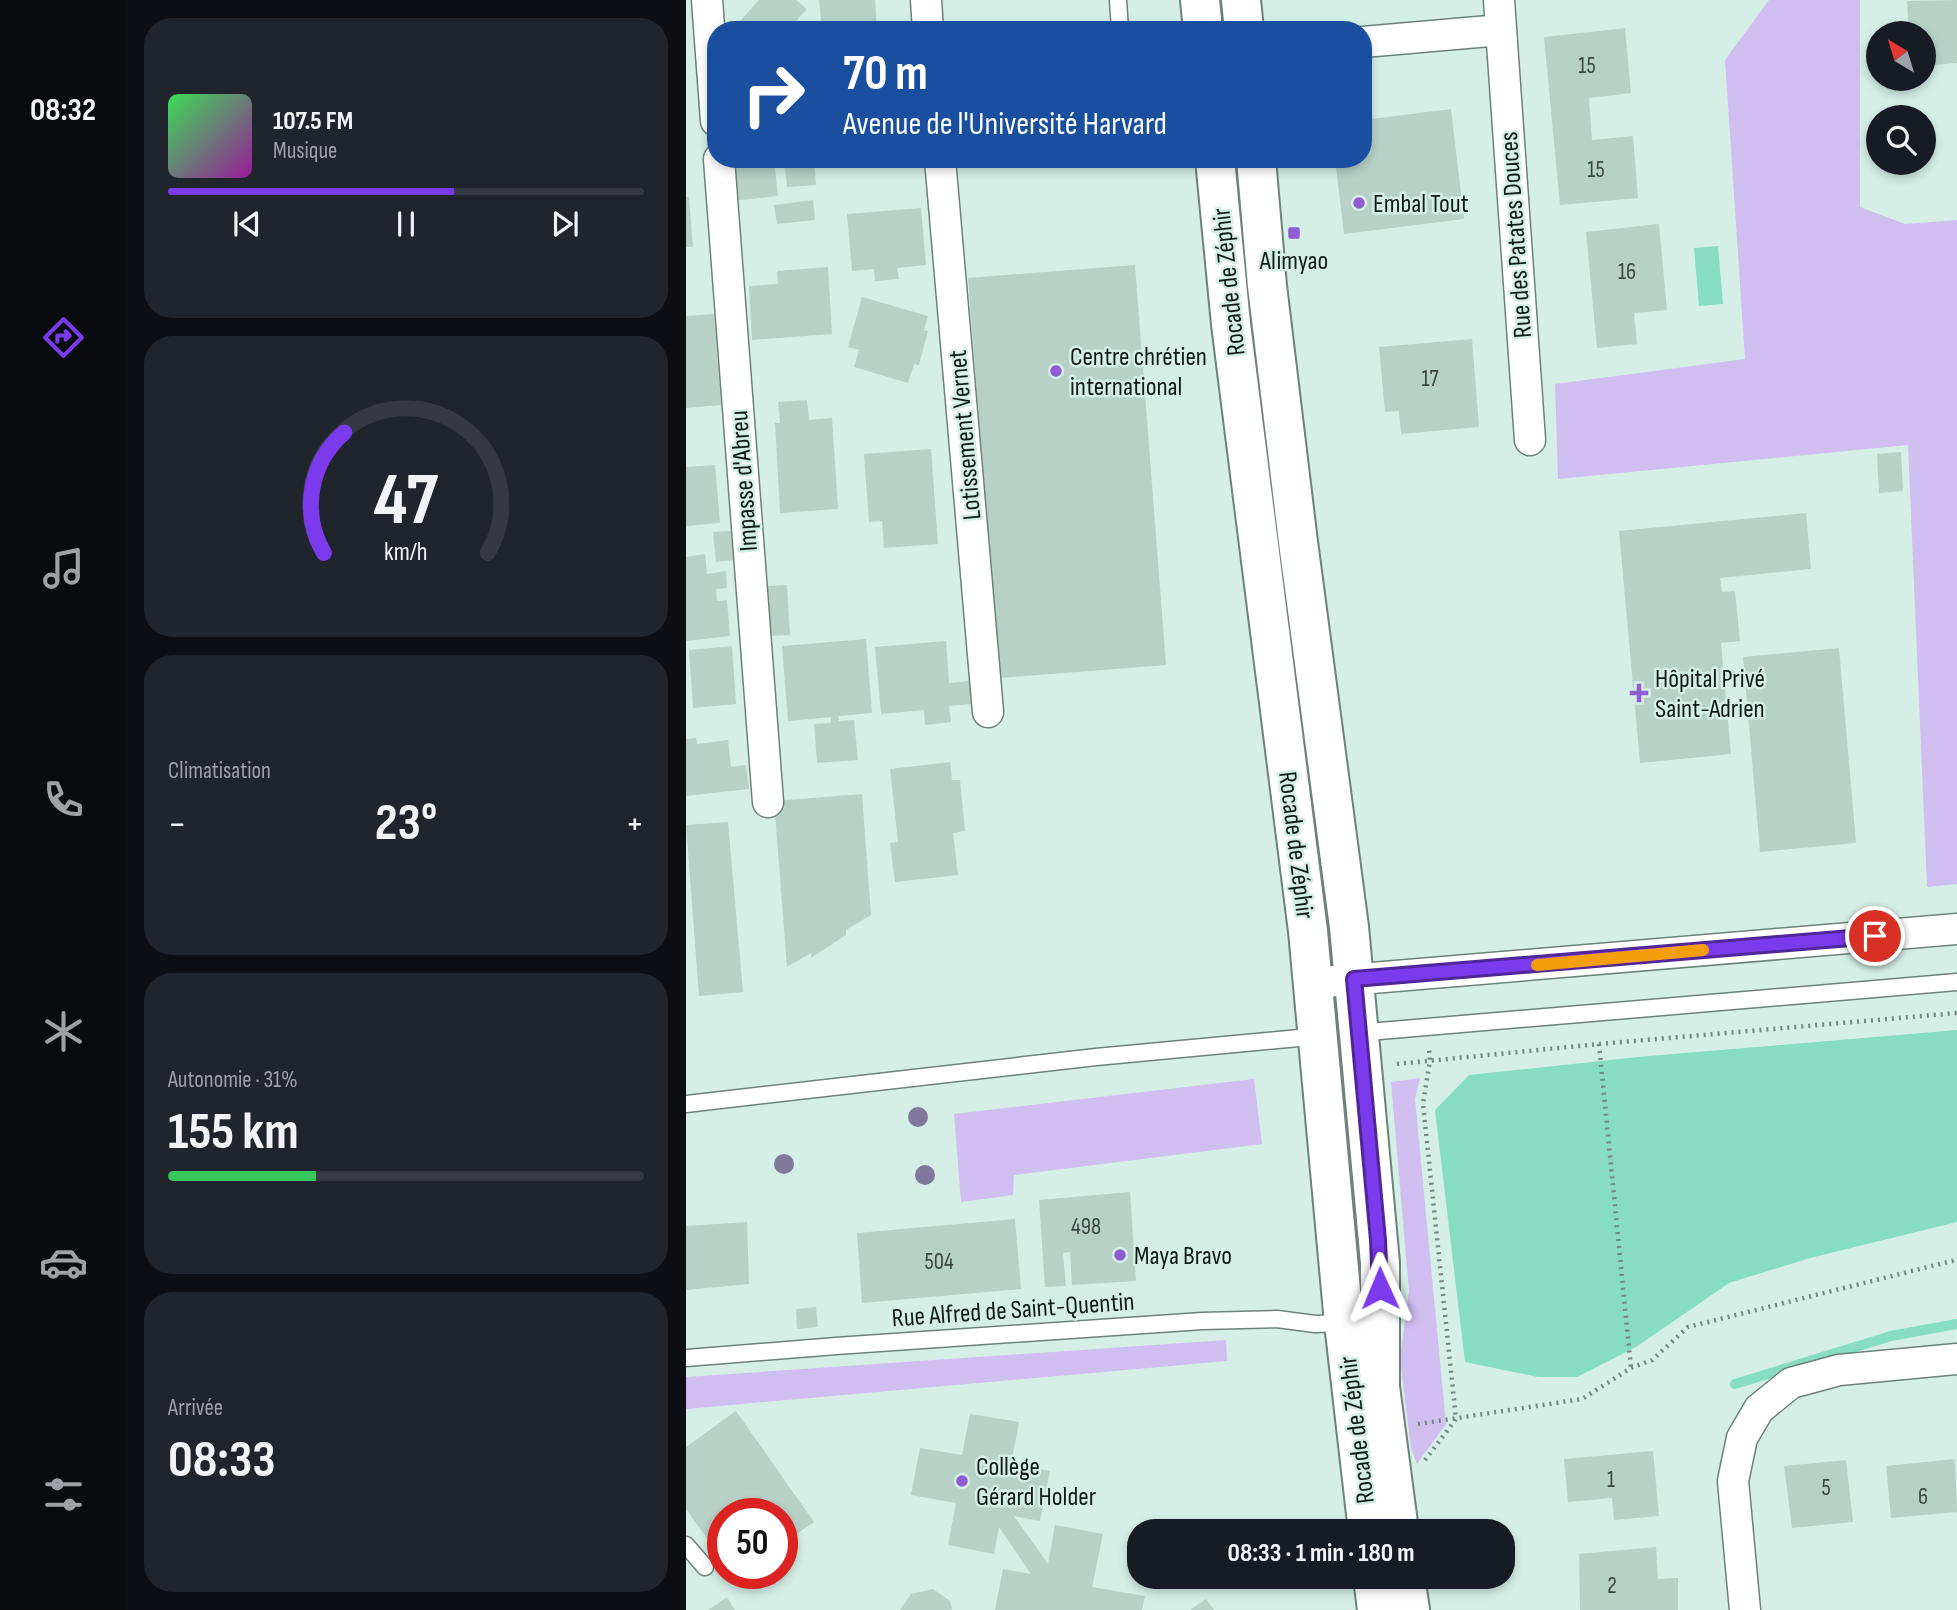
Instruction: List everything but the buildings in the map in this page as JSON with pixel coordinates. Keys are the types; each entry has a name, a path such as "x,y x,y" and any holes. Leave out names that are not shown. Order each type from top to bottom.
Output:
{"main road":[{"path":"1200,0 1202,21"},
{"path":"1241,0 1243,21"},
{"name":"Rocade de Zéphir","path":"1216,168 1231,324 1312,983 1339,1034 1380,1263 1380,1387 1397,1519"},
{"name":"Rocade de Zéphir","path":"1256,168 1267,286 1354,979 1339,1034 1344,1323 1367,1519"},
{"path":"1374,1589 1377,1610"},
{"path":"1407,1589 1410,1610"}],"street":[{"path":"707,0 709,21"},
{"path":"926,0 927,21"},
{"name":"Rue des Patates Douces","path":"1499,0 1530,440"},
{"path":"1372,40 1501,30"},
{"name":"Impasse d'Abreu","path":"720,168 768,802"},
{"name":"Lotissement Vernet","path":"941,168 988,712"},
{"path":"1312,983 1957,929"},
{"path":"1745,1610 1733,1481 1742,1438 1759,1409 1791,1383 1839,1370 1957,1359"}],"lane":[{"path":"1118,0 1120,21"},
{"path":"686,1104 1096,1057 1957,982"},
{"name":"Rue Alfred de Saint-Quentin","path":"686,1359 1202,1321 1277,1319 1315,1324 1344,1323"},
{"path":"686,1545 705,1567"}],"path":[{"path":"1393,1064 1957,1013"},
{"path":"1599,1044 1631,1368"},
{"path":"1418,1470 1456,1419 1423,1104 1430,1060"},
{"path":"1415,1424 1582,1399 1631,1368 1652,1360 1688,1328 1957,1258"}],"shaded area":[{"path":"1769,0 1860,0 1860,207 1905,224 1957,220 1957,884 1927,887 1908,445 1558,479 1555,384 1745,359 1725,60"},
{"path":"1718,246 1723,304 1699,306 1694,248"},
{"path":"1957,1030 1957,1222 1810,1258 1729,1283 1636,1347 1577,1377 1538,1377 1465,1362 1435,1110 1469,1075 1638,1057"},
{"path":"1420,1078 1415,1099 1446,1424 1417,1464 1411,1448 1400,1358 1409,1291 1391,1082"},
{"path":"1254,1079 1262,1144 1014,1175 1013,1195 961,1202 954,1114"},
{"path":"1226,1340 1227,1361 686,1409 686,1377"}],"waterway":[{"path":"1735,1384 1891,1336 1957,1324"}],"slow traffic":[{"path":"1537,965 1703,950"}],"place":[{"name":"Embal Tout","path":"1359,203"},
{"name":"Alimyao","path":"1294,233"},
{"name":"Centre chrétien international","path":"1056,371"},
{"name":"Hôpital Privé Saint-Adrien","path":"1639,693"},
{"name":"Maya Bravo","path":"1120,1255"},
{"name":"Collège Gérard Holder","path":"962,1481"}],"route":[{"path":"1380,1288 1354,979 1875,936"}]}
